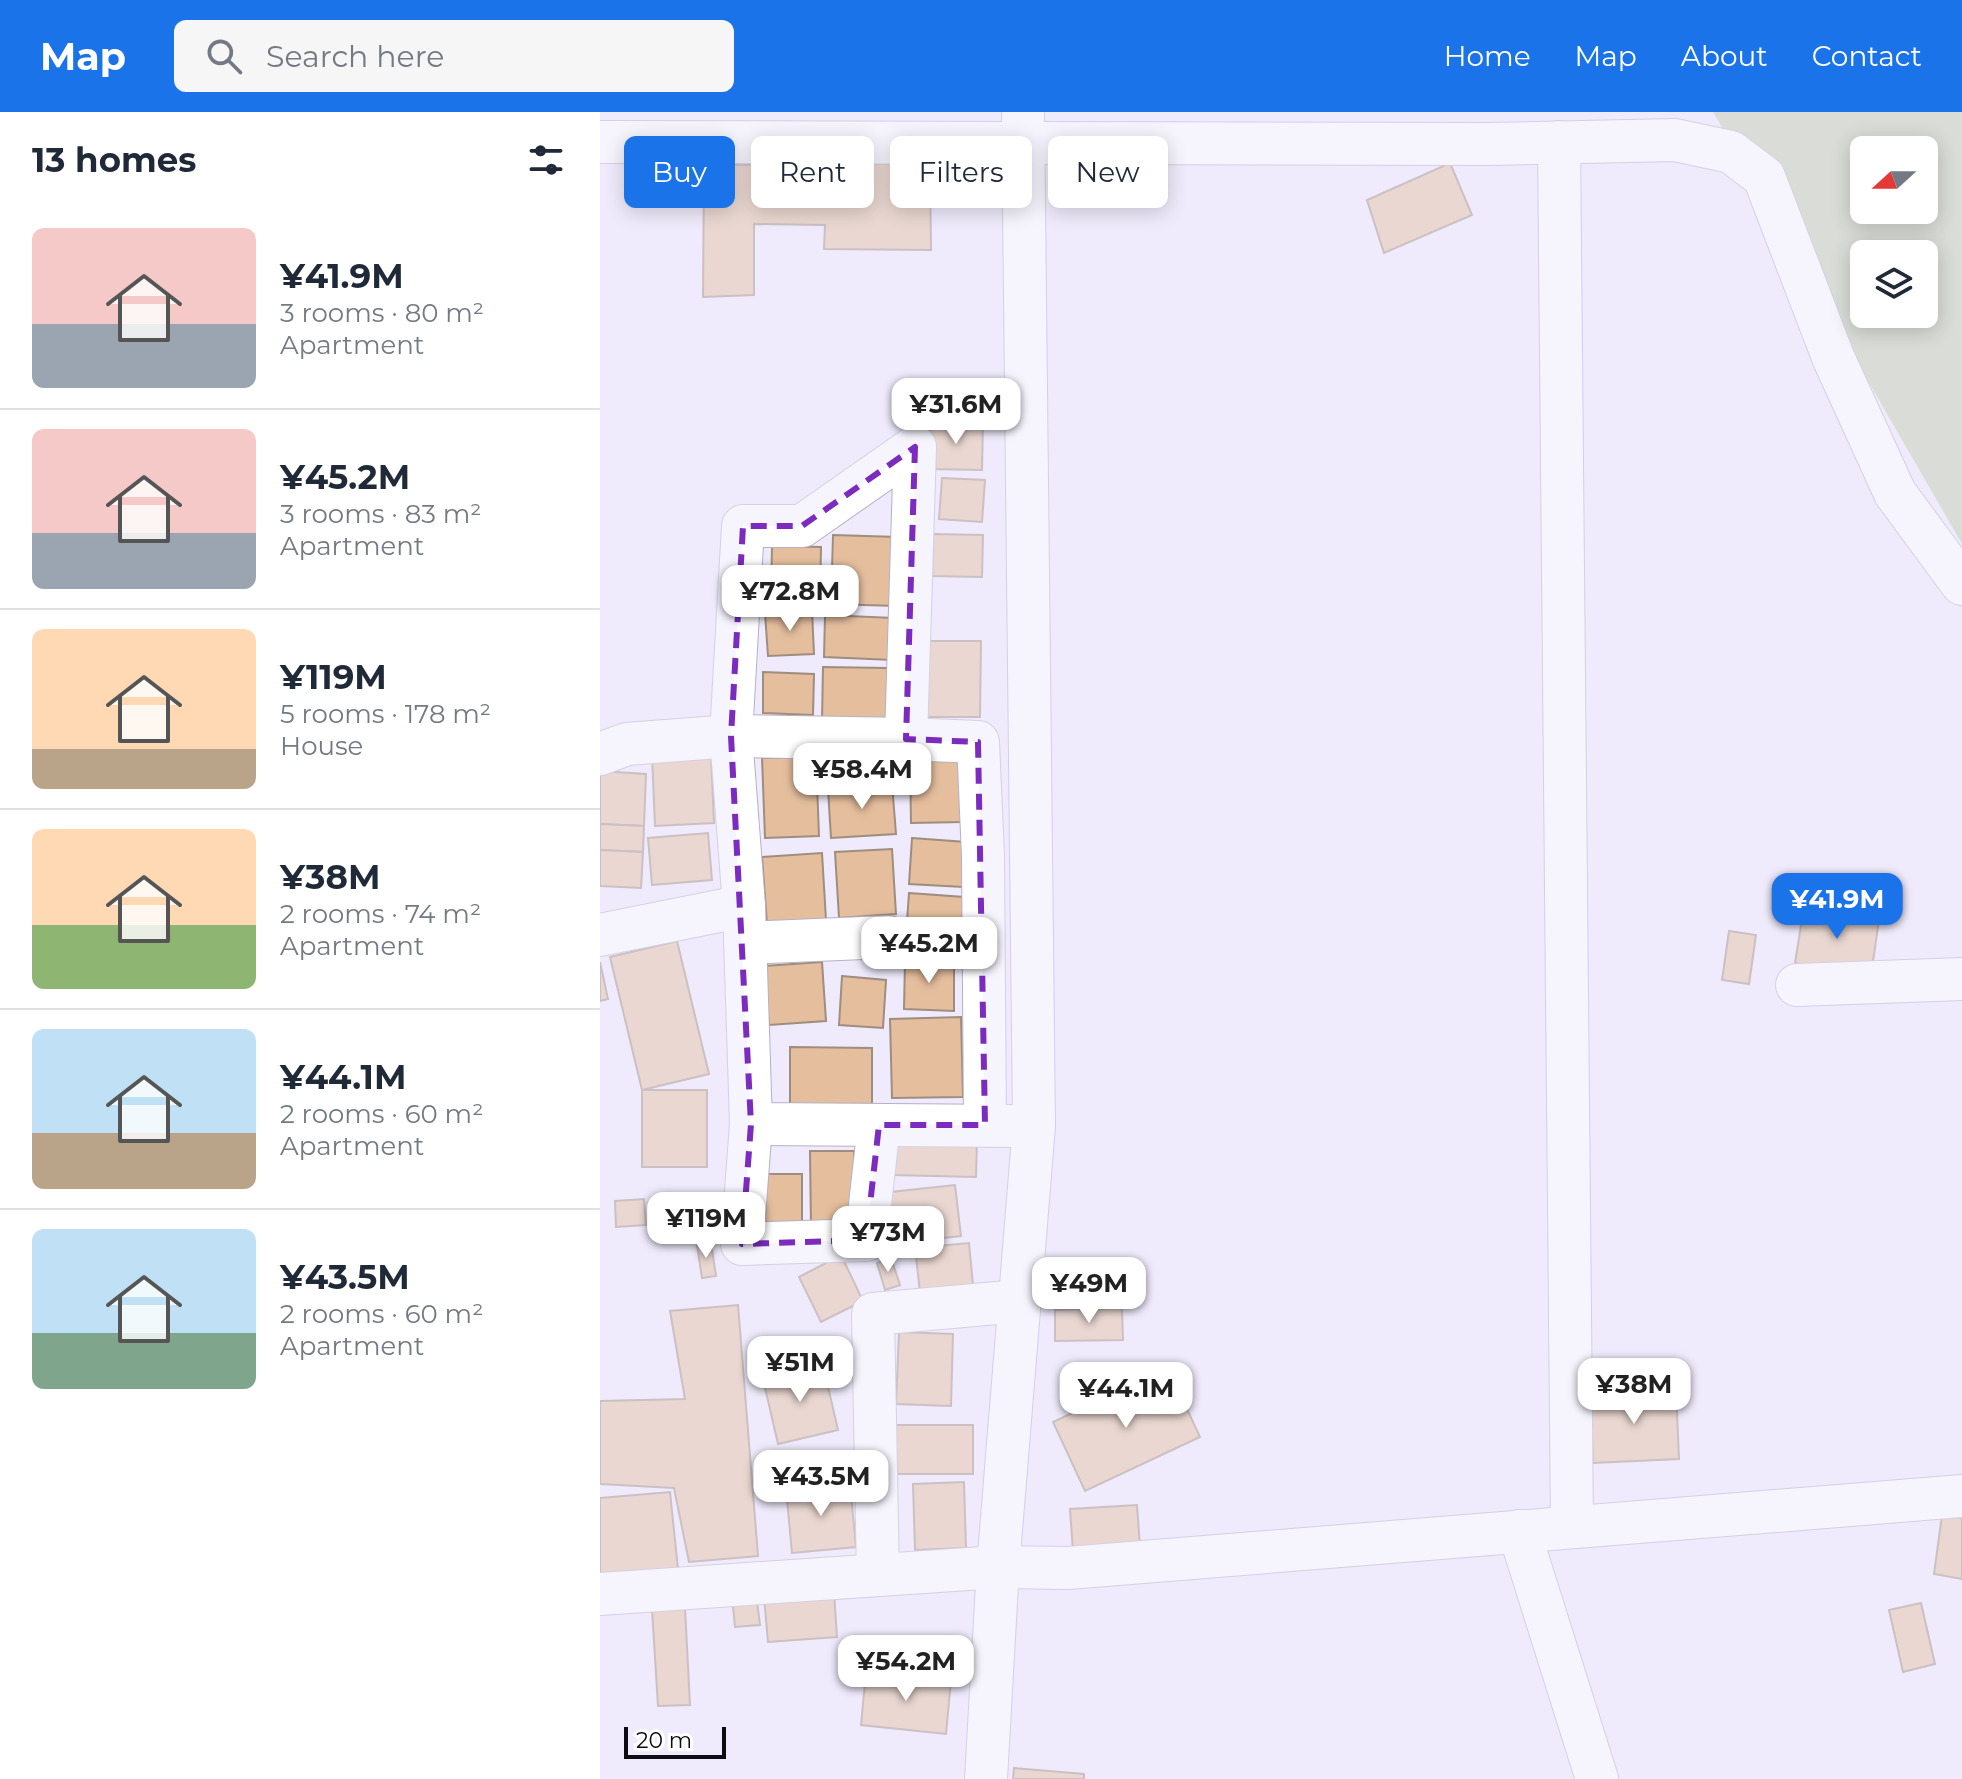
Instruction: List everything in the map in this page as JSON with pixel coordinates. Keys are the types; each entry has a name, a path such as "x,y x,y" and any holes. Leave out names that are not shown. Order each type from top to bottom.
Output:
{"street":[{"path":"986,1779 998,1567 1034,1126 1023,128"},
{"path":"600,142 1023,128 1559,142 1675,140 1731,152 1764,177 1833,357 1895,493 1962,584"},
{"path":"1559,142 1572,1527"},
{"path":"879,1125 866,1240 742,1244 751,1124 745,924 731,736 743,526 802,526 915,447 906,739"},
{"path":"600,754 627,744 731,736 978,742 983,856 985,1125"},
{"path":"600,935 745,924 888,937"},
{"path":"1797,985 1962,979"},
{"path":"751,1124 1034,1126"},
{"path":"878,1575 873,1314 1020,1301"},
{"path":"600,1594 998,1567 1068,1568 1962,1496"},
{"path":"1519,1531 1597,1779"}],"highlighted area":[{"path":"915,447 906,739 978,742 985,1125 879,1125 866,1240 742,1244 751,1124 731,736 743,526 802,526"}],"green space":[{"path":"1713,112 1962,112 1962,544"}],"building":[{"path":"874,163 890,163 890,208 931,208 931,250 824,249 825,225 754,224 754,295 703,297 704,208 735,208 735,165 751,165 751,208 874,208"},
{"path":"1450,163 1472,215 1384,253 1367,200"},
{"path":"930,421 983,423 982,470 928,469"},
{"path":"942,478 985,480 982,522 939,519"},
{"path":"933,534 983,535 982,577 932,576"},
{"path":"833,535 898,537 896,606 831,604"},
{"path":"772,546 821,547 820,600 771,598"},
{"path":"812,610 814,654 768,656 765,613"},
{"path":"825,615 893,618 892,660 824,657"},
{"path":"926,641 981,641 980,717 926,717"},
{"path":"823,667 888,668 887,721 822,720"},
{"path":"763,672 814,674 813,715 763,713"},
{"path":"711,754 714,823 655,826 652,756"},
{"path":"816,757 819,836 765,838 762,758"},
{"path":"852,759 854,787 828,789 826,760"},
{"path":"961,759 963,822 911,823 910,760"},
{"path":"600,771 646,774 644,826 600,824"},
{"path":"892,784 896,834 831,838 828,789"},
{"path":"600,824 644,826 643,852 600,850"},
{"path":"708,833 712,880 652,885 648,838"},
{"path":"912,838 966,842 963,887 909,884"},
{"path":"892,849 896,914 839,918 835,852"},
{"path":"600,850 643,852 641,888 600,886"},
{"path":"822,853 826,920 767,924 762,857"},
{"path":"909,893 964,897 960,953 905,949"},
{"path":"1804,907 1879,920 1871,975 1795,963"},
{"path":"1729,931 1756,935 1749,984 1722,980"},
{"path":"677,941 709,1074 642,1090 610,957"},
{"path":"905,960 954,960 954,1011 904,1009"},
{"path":"600,962 608,999 600,1001"},
{"path":"822,962 826,1021 769,1025 764,966"},
{"path":"842,976 886,980 883,1028 839,1025"},
{"path":"961,1017 963,1097 892,1098 890,1019"},
{"path":"790,1047 872,1048 872,1107 790,1106"},
{"path":"642,1090 707,1090 707,1167 642,1167"},
{"path":"892,1139 977,1140 976,1177 891,1175"},
{"path":"810,1151 854,1151 855,1225 811,1226"},
{"path":"764,1174 802,1174 802,1227 763,1227"},
{"path":"955,1185 961,1236 887,1244 881,1193"},
{"path":"644,1199 646,1225 616,1227 615,1201"},
{"path":"711,1243 716,1276 702,1278 697,1245"},
{"path":"969,1243 974,1296 921,1301 915,1248"},
{"path":"841,1255 863,1301 821,1322 799,1277"},
{"path":"891,1258 900,1285 885,1290 877,1263"},
{"path":"738,1305 758,1556 689,1562 674,1488 600,1484 600,1401 685,1399 670,1311"},
{"path":"1122,1308 1123,1340 1055,1341 1055,1310"},
{"path":"899,1332 953,1334 951,1406 896,1404"},
{"path":"823,1365 838,1430 778,1444 763,1379"},
{"path":"1168,1368 1200,1437 1085,1491 1053,1422"},
{"path":"1676,1389 1679,1459 1593,1463 1590,1393"},
{"path":"893,1425 973,1425 973,1474 892,1474"},
{"path":"964,1482 966,1548 915,1550 913,1484"},
{"path":"850,1483 856,1547 792,1553 786,1489"},
{"path":"670,1492 678,1569 600,1576 600,1498"},
{"path":"1137,1505 1140,1547 1073,1552 1070,1509"},
{"path":"1942,1515 1962,1518 1962,1579 1934,1574"},
{"path":"834,1592 837,1637 768,1642 764,1597"},
{"path":"756,1593 760,1625 735,1627 732,1596"},
{"path":"1921,1603 1935,1664 1903,1672 1889,1610"},
{"path":"685,1608 690,1705 658,1706 652,1609"},
{"path":"944,1638 956,1640 953,1660 941,1659"},
{"path":"866,1672 951,1680 946,1734 861,1725"},
{"path":"1014,1768 1084,1774 1084,1779 1013,1779"}]}
